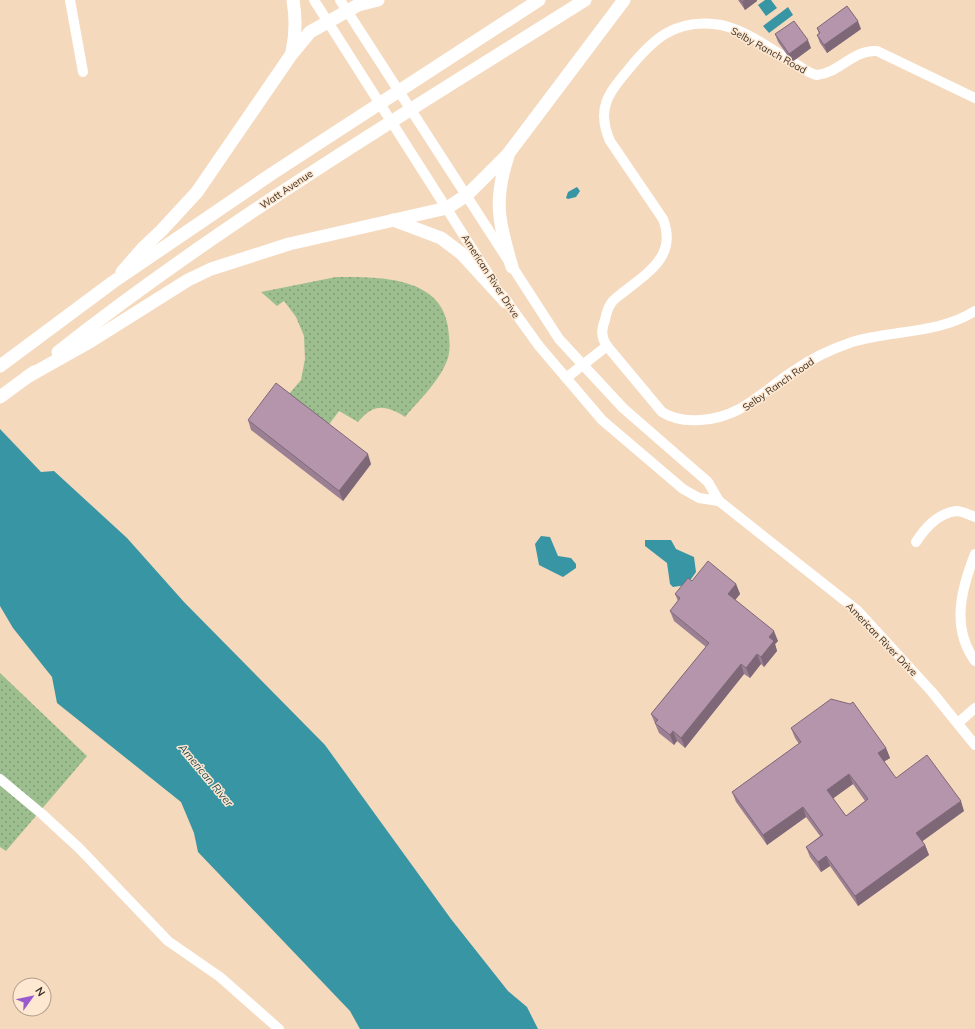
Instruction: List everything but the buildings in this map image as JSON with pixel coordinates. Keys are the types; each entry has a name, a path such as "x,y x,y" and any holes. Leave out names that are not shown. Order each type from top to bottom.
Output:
{"main road":[{"path":"291,55 295,38 295,13 293,0"},
{"path":"113,282 142,248 161,231 197,192 291,55 310,32 327,21 358,5 378,0"},
{"name":"Watt Avenue","path":"0,366 113,282 273,174 539,0"},
{"name":"Watt Avenue","path":"0,397 87,337 219,234 370,134 585,0"},
{"path":"87,337 211,268 289,244 447,208 467,195 508,154 624,0"},
{"path":"508,154 498,189 502,232 512,266"},
{"path":"393,220 441,238 462,254 506,302"}],"street":[{"path":"70,0 83,72"},
{"name":"American River Drive","path":"314,0 506,302 566,378 602,420 640,455 683,489 699,498 719,501"},
{"name":"American River Drive","path":"340,0 559,340 623,408 708,482 719,501 858,611 914,671 975,745"},
{"name":"Selby Ranch Road","path":"975,98 877,51 862,52 824,74 817,75 741,32 716,24 699,23 683,26 658,37 645,48 612,89 606,102 604,118 605,130 610,141 663,219 667,232 666,245 662,256 656,265 609,305 602,332 603,340 607,346 662,412 672,417 688,420 711,420 724,417 744,408 792,371 823,354 868,338 947,324 975,311"},
{"path":"566,378 607,346"},
{"path":"916,542 924,529 942,516 957,511 975,517"},
{"path":"975,554 960,601 960,620 963,638 975,661"},
{"path":"958,723 975,708"},
{"path":"0,779 42,814 79,848 168,941 220,977 279,1029"}],"green space":[{"path":"336,277 387,279 404,282 420,288 433,297 443,310 449,335 450,346 448,358 435,382 405,417 392,410 380,408 369,412 358,422 339,411 328,426 289,394 301,380 305,359 304,336 296,317 284,301 277,306 261,292"},
{"path":"0,673 87,756 6,851 0,847"}],"water":[{"path":"765,0 771,0 777,8 766,16 758,5"},
{"path":"788,7 793,15 769,33 763,26"},
{"path":"577,187 580,191 576,197 566,198 568,192"},
{"name":"American River","path":"0,429 41,472 54,471 127,538 184,602 325,745 451,919 508,991 527,1007 538,1029 360,1029 350,1011 198,852 194,833 181,802 57,703 52,677 13,628 0,606"},
{"path":"541,536 550,537 558,556 571,558 576,564 576,568 563,577 539,565 535,544"},
{"path":"645,540 671,540 676,549 694,557 696,572 687,585 673,587 670,584 667,563 645,546"}]}
